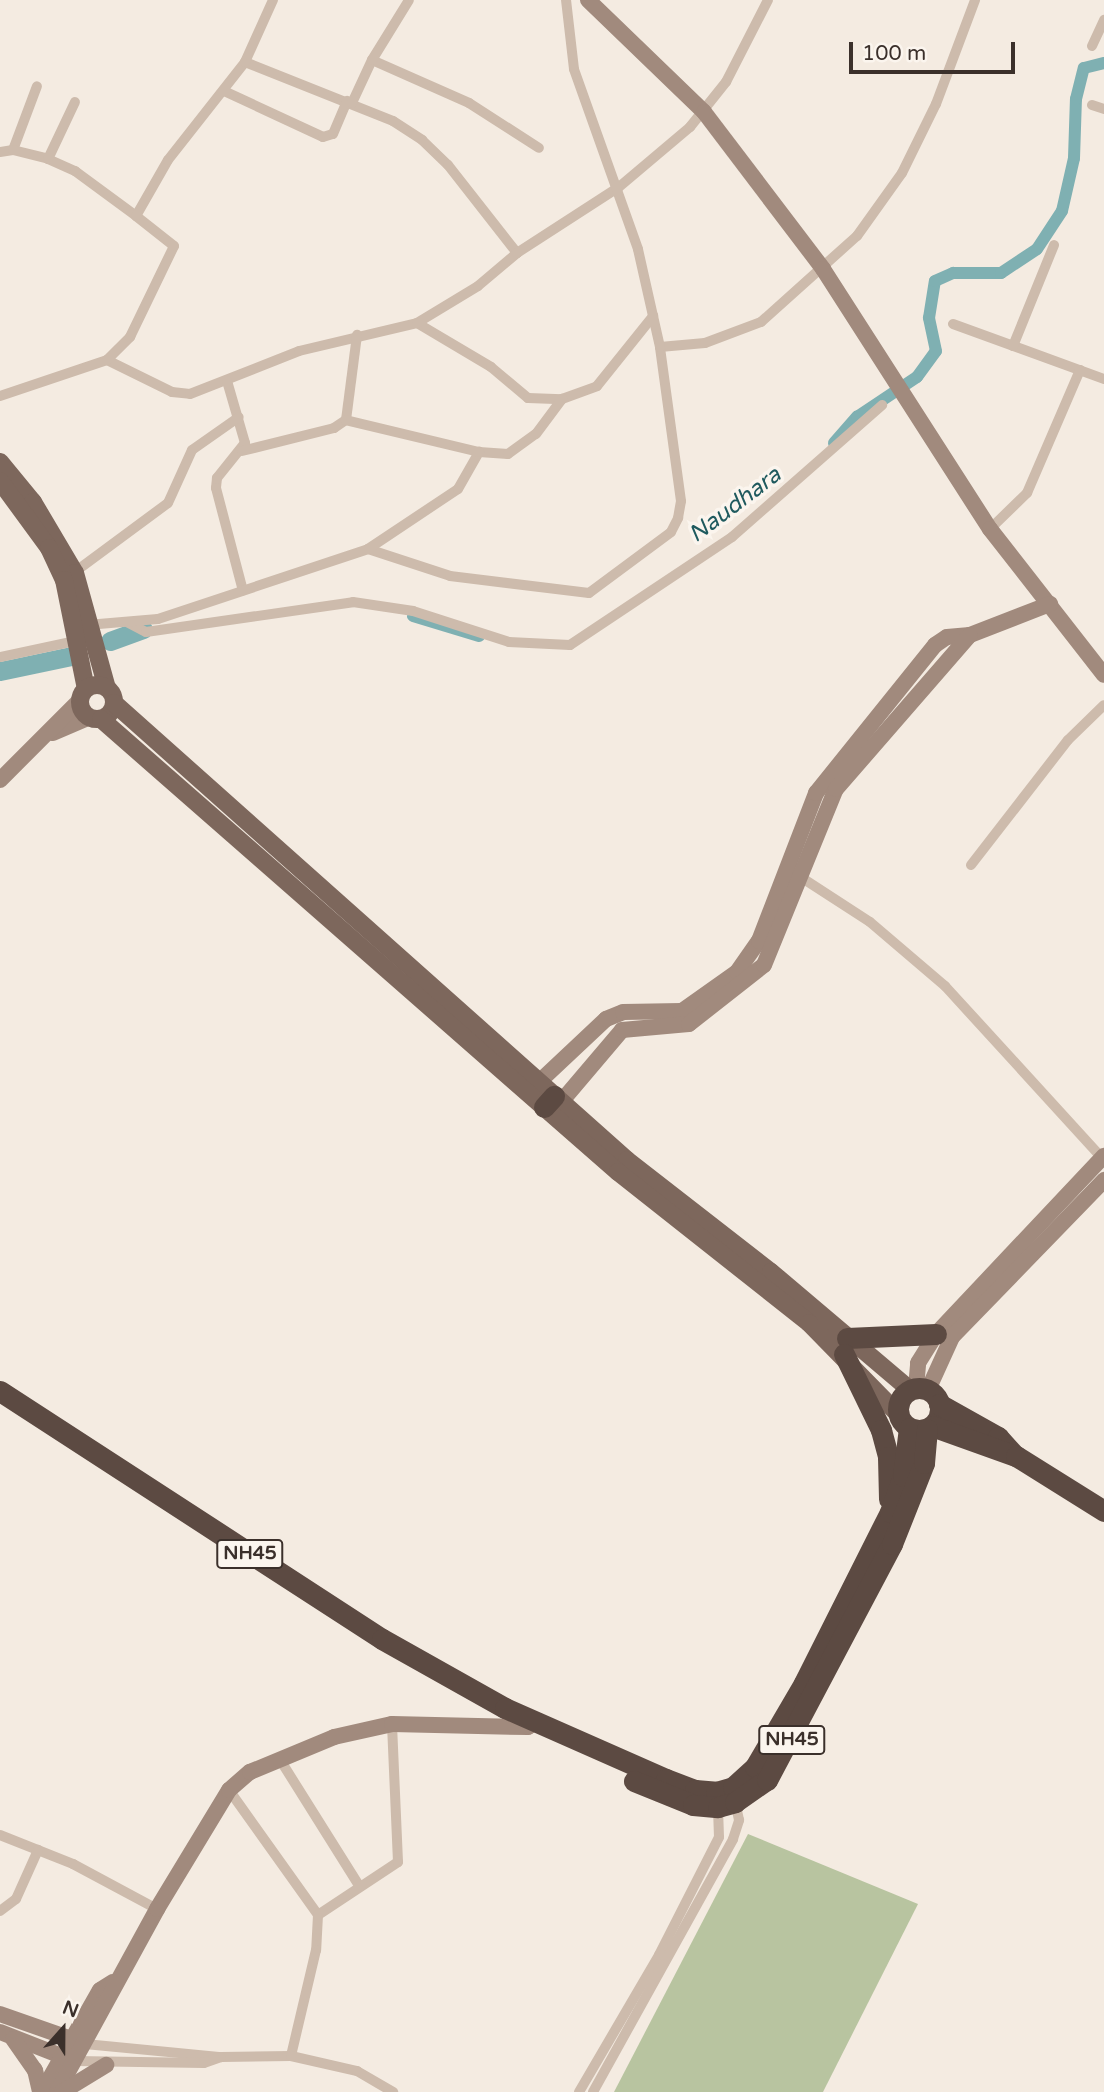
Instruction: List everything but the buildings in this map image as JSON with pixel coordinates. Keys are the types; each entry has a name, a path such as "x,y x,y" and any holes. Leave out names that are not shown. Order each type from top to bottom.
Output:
{"highway":[{"path":"890,1512 888,1457 881,1430 846,1346 936,1334"},
{"name":"NH45","path":"0,1391 382,1639 533,1724 695,1790 726,1797 768,1780 797,1729 915,1490 917,1424 901,1397 923,1393 917,1424 890,1512 771,1745 726,1797"},
{"path":"923,1393 999,1437 1016,1456"},
{"path":"917,1424 1016,1456 1104,1511"}],"main road":[{"path":"0,462 33,502 69,576 83,632 111,695 549,1097"},
{"path":"0,481 69,576"},
{"path":"83,632 82,710 95,718 846,1346 917,1424"},
{"path":"83,694 111,695"},
{"path":"95,718 110,713 111,695"},
{"path":"846,1346 923,1393"}],"street":[{"path":"136,216 169,160 245,62 273,0"},
{"path":"224,90 323,137 333,134 372,60 409,0"},
{"path":"368,549 450,576 572,592 598,590 670,532 678,518 681,501 660,347 619,187 574,69 566,0"},
{"path":"107,359 172,392 190,394 299,351 357,335 417,323 478,286 517,253 619,187 704,112 726,82 768,0"},
{"path":"660,347 705,343 740,333 761,322 824,269 857,236 902,173 936,104 975,0"},
{"path":"586,1 704,112 824,269 990,529 1104,675"},
{"path":"1091,46 1104,20"},
{"path":"372,60 469,103 539,148"},
{"path":"245,62 349,102 422,140 448,165 517,253"},
{"path":"13,150 37,86"},
{"path":"48,159 75,102"},
{"path":"1092,105 1104,108"},
{"path":"0,152 13,150 48,159 75,171 169,239 173,255 130,337 107,359 0,396"},
{"path":"1013,346 1054,245"},
{"path":"417,323 491,367 528,398 562,400 597,386 653,316"},
{"path":"953,324 1104,379"},
{"path":"346,420 357,335"},
{"path":"990,529 1027,493 1080,370"},
{"path":"227,381 239,417 242,451"},
{"path":"243,591 216,488 217,478 242,451 334,428 346,420 479,452 508,454 536,434 562,400"},
{"path":"127,622 145,632 353,602 413,611 509,642 570,645 732,537 882,405"},
{"path":"69,576 168,503 192,450 239,417"},
{"path":"0,657 83,632 127,622 158,619 368,549 458,489 479,452"},
{"path":"549,1097 606,1019 623,1012 682,1011 737,972 759,941 785,866 816,793 935,645 947,637 970,635 1050,604"},
{"path":"549,1097 622,1030 689,1024 755,974 770,953 836,789 970,635"},
{"path":"0,780 48,736 83,694"},
{"path":"971,865 1069,740 1104,705"},
{"path":"48,736 95,718"},
{"path":"785,866 870,922 945,986 1103,1157 936,1334 918,1363 923,1393"},
{"path":"923,1393 952,1337 1104,1180"},
{"path":"318,1915 398,1862 392,1724"},
{"path":"41,2092 68,2059 100,1990 113,1982 229,1790 250,1772 334,1737 392,1724 533,1724"},
{"path":"279,1758 360,1887"},
{"path":"229,1790 318,1915 316,1950 291,2056"},
{"path":"579,2092 659,1955 719,1837 726,1797"},
{"path":"593,2092 733,1839 738,1820 726,1797"},
{"path":"0,1835 38,1850 157,1909"},
{"path":"0,1911 16,1899 38,1850"},
{"path":"0,2014 78,2041 221,2057 291,2056 357,2071 393,2092"},
{"path":"5,2034 68,2059 106,2065 204,2063 221,2057"},
{"path":"5,2034 35,2070 41,2092"},
{"path":"57,2092 68,2059"},
{"path":"62,2092 106,2065"}],"green space":[{"path":"748,1834 918,1904 823,2092 614,2092"}],"waterway":[{"name":"Naudhara","path":"834,443 857,417 917,377 936,351 929,318 935,281 953,273 1001,273 1037,249 1062,211 1074,158 1076,99 1084,68 1104,63"},
{"name":"Naudhara","path":"413,616 479,636"},
{"path":"110,641 143,629"},
{"path":"0,671 71,656"}]}
